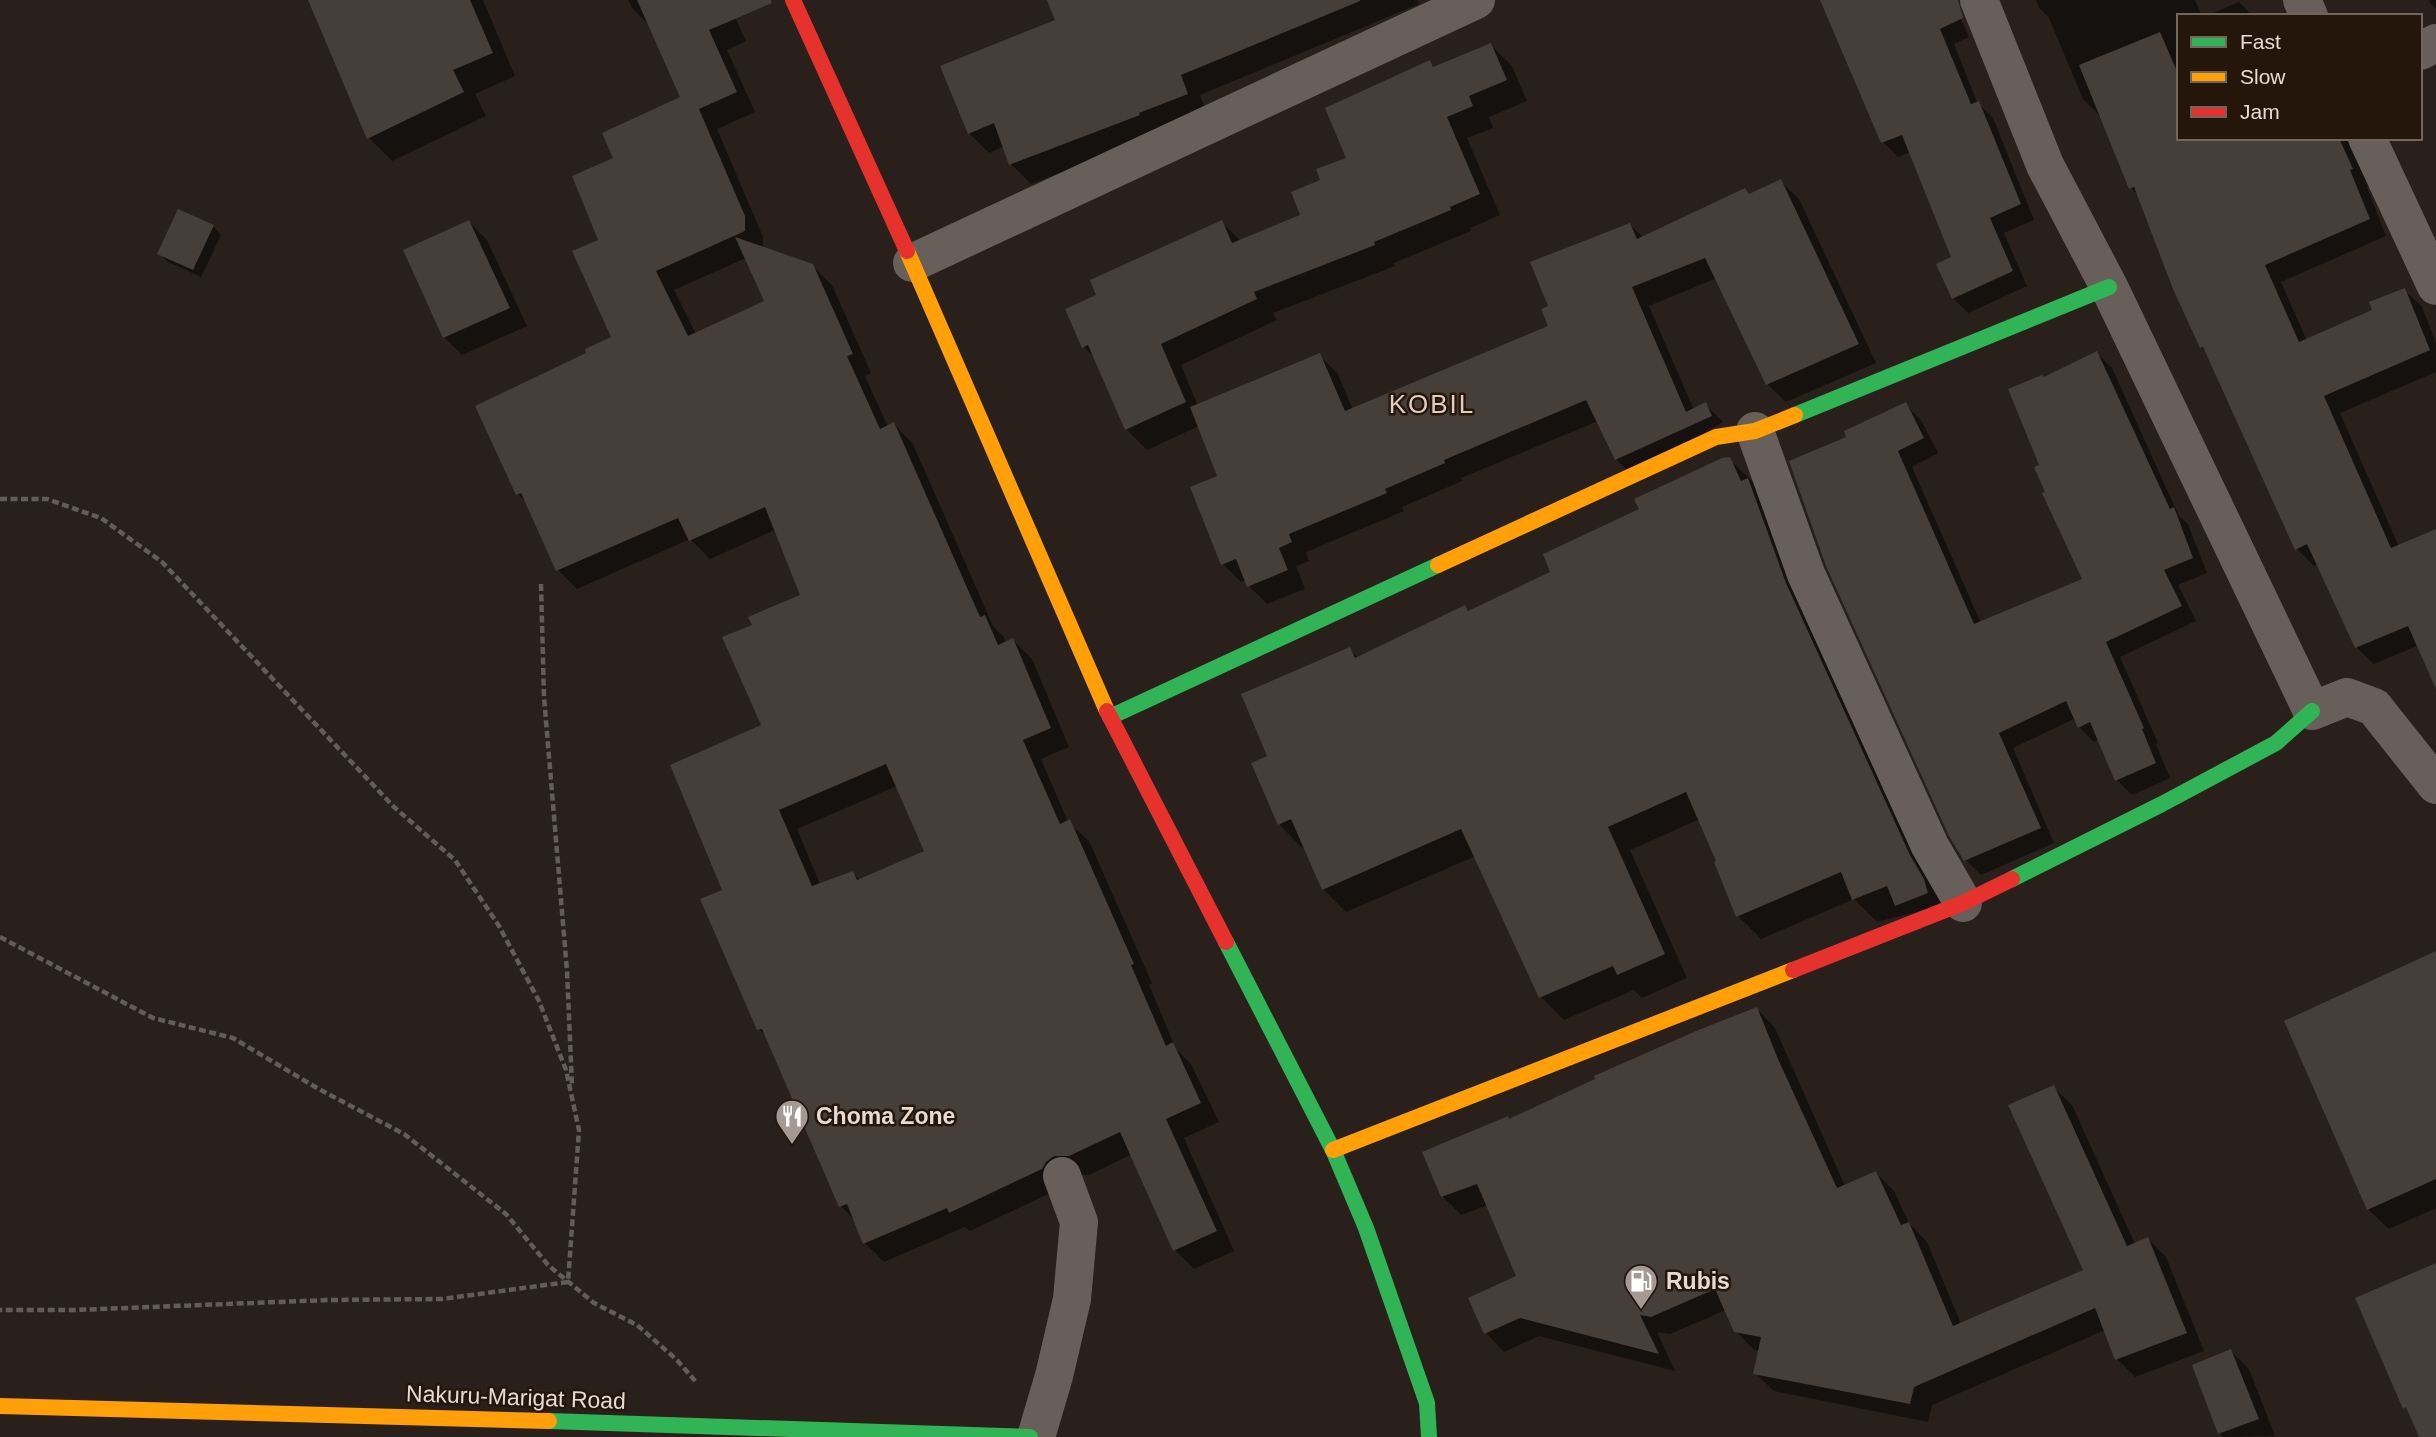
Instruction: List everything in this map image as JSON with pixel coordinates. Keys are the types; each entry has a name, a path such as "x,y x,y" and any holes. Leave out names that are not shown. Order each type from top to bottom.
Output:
{"street":[{"path":"793,0 912,263 1110,718 1333,1150 1366,1228 1427,1403 1429,1437"},
{"path":"1979,0 2045,165 2109,287 2312,711"},
{"path":"912,263 1468,1"},
{"path":"2368,140 2436,286"},
{"path":"1110,718 1678,454 1716,438 1755,431 2109,287"},
{"path":"1755,431 1806,574 1930,846 1963,902"},
{"path":"1333,1150 1963,902 2162,804 2276,743 2312,711 2347,698 2374,707 2436,785"},
{"path":"1036,1437 1072,1299 1079,1222 1062,1176"},
{"name":"Nakuru-Marigat Road","path":"0,1406 1030,1437"}],"path":[{"path":"0,499 47,499 101,518 162,562 394,807 455,860 499,926 539,1001 566,1070 579,1130 568,1282"},
{"path":"541,584 544,697 568,983 572,1096"},
{"path":"0,937 153,1018 233,1038 317,1088 404,1134 506,1214 548,1265 568,1282 594,1303 638,1325 677,1360 710,1399 746,1427"},
{"path":"0,1310 442,1298 568,1282"}],"building":[{"path":"308,0 470,0 493,53 453,70 464,92 367,139"},
{"path":"637,0 771,0 772,3 709,30 737,92 699,109 745,216 745,231 656,271 688,336 764,301 735,237 813,264 853,354 847,356 880,429 894,422 980,617 985,615 998,645 1013,638 1051,728 1023,740 1060,824 1070,819 1134,964 1131,965 1166,1046 1173,1042 1201,1103 1166,1119 1217,1231 1173,1251 1120,1132 1069,1156 1054,1156 1042,1169 949,1213 947,1208 863,1244 847,1204 839,1207 762,1029 757,1030 700,899 722,890 670,765 761,725 722,637 752,625 748,617 800,595 765,507 689,541 678,518 556,571 521,493 516,495 475,406 586,353 585,349 611,337 572,251 598,240 572,176 613,158 602,133 680,97","holes":["886,764 924,851 857,880 853,871 812,886 779,810"]},
{"path":"1047,0 1360,1 1181,75 1188,94 1009,165 994,123 968,134 940,66 1055,20"},
{"path":"1820,0 1958,0 1963,18 1940,29 1971,104 1979,101 2021,204 1990,218 2013,271 1952,299 1936,264 1951,257 1902,135 1881,143"},
{"path":"2160,32 2177,71 2177,140 2340,140 2370,219 2265,265 2299,342 2372,310 2369,302 2405,288 2430,350 2324,396 2391,548 2436,529 2436,689 2408,626 2355,648 2307,544 2295,550 2203,347 2200,348 2173,289 2134,187 2129,189 2079,65"},
{"path":"1491,43 1507,80 1469,96 1473,106 1447,117 1480,194 1450,207 1451,210 1374,242 1375,245 1254,292 1257,299 1161,344 1186,402 1125,430 1088,345 1082,348 1065,309 1096,295 1090,280 1222,220 1232,243 1300,215 1291,192 1320,180 1316,169 1346,158 1325,108 1430,60 1433,67"},
{"path":"1781,179 1859,344 1766,385 1705,258 1632,287 1686,412 1706,402 1712,416 1615,460 1586,400 1444,460 1445,463 1385,489 1387,493 1289,534 1292,542 1279,548 1288,570 1247,587 1236,559 1221,565 1190,487 1217,476 1190,407 1320,353 1345,411 1548,326 1541,309 1548,306 1530,262 1630,223 1637,239 1745,188 1749,194"},
{"path":"178,209 214,225 193,270 157,254"},
{"path":"469,220 510,308 443,338 403,250"},
{"path":"2097,351 2170,509 2174,507 2193,558 2164,570 2182,606 2106,642 2144,728 2142,729 2156,763 2115,781 2090,722 2078,728 2066,701 1999,733 2041,828 1964,861 1949,836 1826,566 1789,461 1846,437 1844,431 1906,402 1924,438 1898,451 1974,624 2082,579 2042,493 2045,492 2034,467 2039,465 2008,389 2042,375 2044,377"},
{"path":"1730,457 1741,481 1748,478 1786,583 1910,855 1924,879 1928,893 1895,906 1887,886 1852,900 1841,872 1736,917 1714,862 1716,861 1686,792 1608,827 1665,954 1617,975 1613,966 1539,998 1461,829 1322,890 1291,819 1278,825 1251,763 1267,756 1241,694 1350,647 1355,658 1465,605 1468,611 1550,572 1543,554 1639,509 1634,499 1722,458"},
{"path":"2436,951 2436,1179 2367,1210 2284,1021"},
{"path":"1757,1007 1837,1188 1876,1171 1901,1225 1909,1222 1953,1326 2083,1270 2008,1105 2054,1085 2127,1246 2148,1237 2187,1333 2115,1360 2095,1308 1914,1387 1910,1404 1753,1374 1761,1337 1734,1332 1715,1289 1651,1317 1640,1315 1659,1354 1520,1318 1484,1334 1468,1298 1516,1276 1477,1184 1441,1197 1422,1152 1508,1116 1509,1119 1595,1079 1594,1076"},
{"path":"2436,1263 2436,1437 2419,1437 2406,1407 2403,1409 2355,1298"},
{"path":"2231,1349 2259,1419 2218,1434 2192,1365"}],"traffic: fast":[{"path":"1795,415 2109,287"},
{"path":"1110,717 1438,565"},
{"path":"2012,879 2276,743 2312,711"},
{"path":"1226,942 1333,1150 1366,1228 1427,1403 1429,1437"},
{"path":"549,1421 1030,1437"}],"traffic: slow":[{"path":"907,251 1107,711"},
{"path":"1438,565 1716,437 1755,431 1795,415"},
{"path":"1333,1150 1793,970"},
{"path":"0,1406 549,1421"}],"traffic: jam":[{"path":"793,0 907,251"},
{"path":"1107,711 1226,942"},
{"path":"1793,970 1963,903 2012,879"}],"place":[{"name":"Choma Zone","path":"792,1146"},
{"name":"Rubis","path":"1641,1311"}],"district":[{"name":"KOBIL","path":"1432,404"}]}
